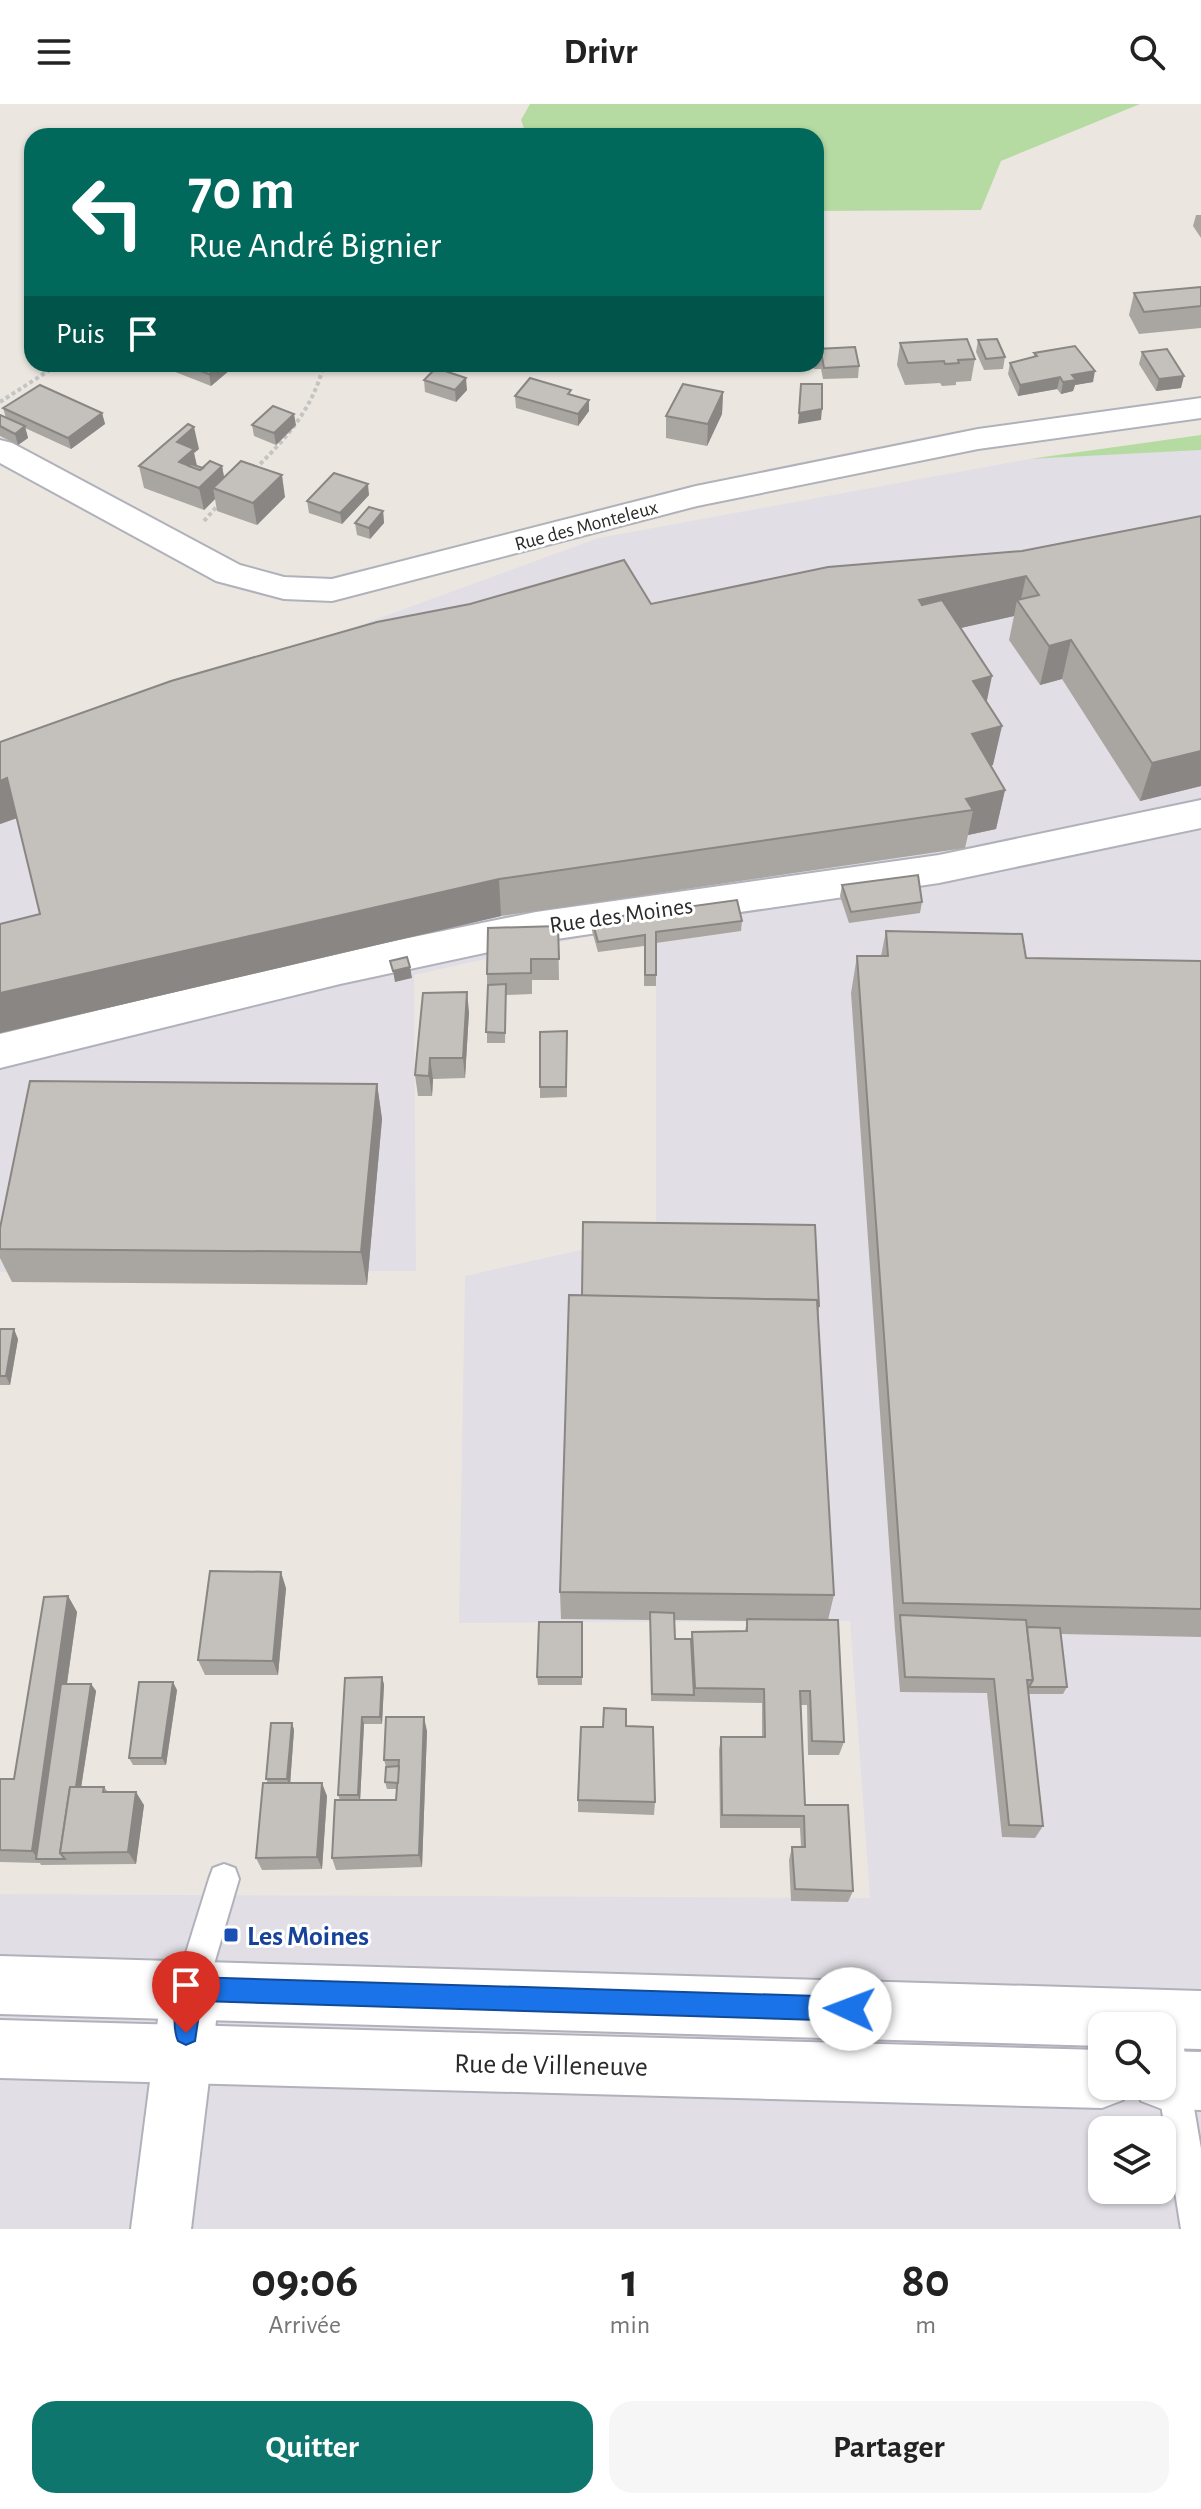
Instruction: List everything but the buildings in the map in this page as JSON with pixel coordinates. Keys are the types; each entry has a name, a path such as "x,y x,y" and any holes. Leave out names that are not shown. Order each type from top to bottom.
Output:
{"street":[{"name":"Rue des Monteleux","path":"0,450 182,545 228,573 284,588 332,590 696,496 978,439 1201,408"},
{"name":"Rue des Moines","path":"0,1051 340,968 536,927 939,869 1201,814"},
{"path":"0,1985 191,1988 1182,2019"},
{"path":"161,2229 191,1988"},
{"name":"Rue de Villeneuve","path":"0,2049 1088,2079"}],"lane":[{"path":"191,1988 224,1879"},
{"path":"1182,2019 1179,2081 1198,2229"}],"path":[{"path":"0,402 47,372"},
{"path":"247,477 299,426 321,383 323,372"},
{"path":"182,545 227,497"}],"shaded area":[{"path":"1201,450 1201,2229 0,2229 0,1894 870,1898 850,1621 459,1623 465,1276 656,1233 656,921 414,975 416,1271 0,1272 0,757 598,538 1029,459"}],"green space":[{"path":"530,104 1140,104 1001,161 981,210 824,211 824,128 524,128 521,120"},
{"path":"1201,435 1201,450 1029,459"}],"place":[{"name":"Les Moines","path":"231,1935"}],"route":[{"path":"186,2033 191,1988 850,2009"}]}
